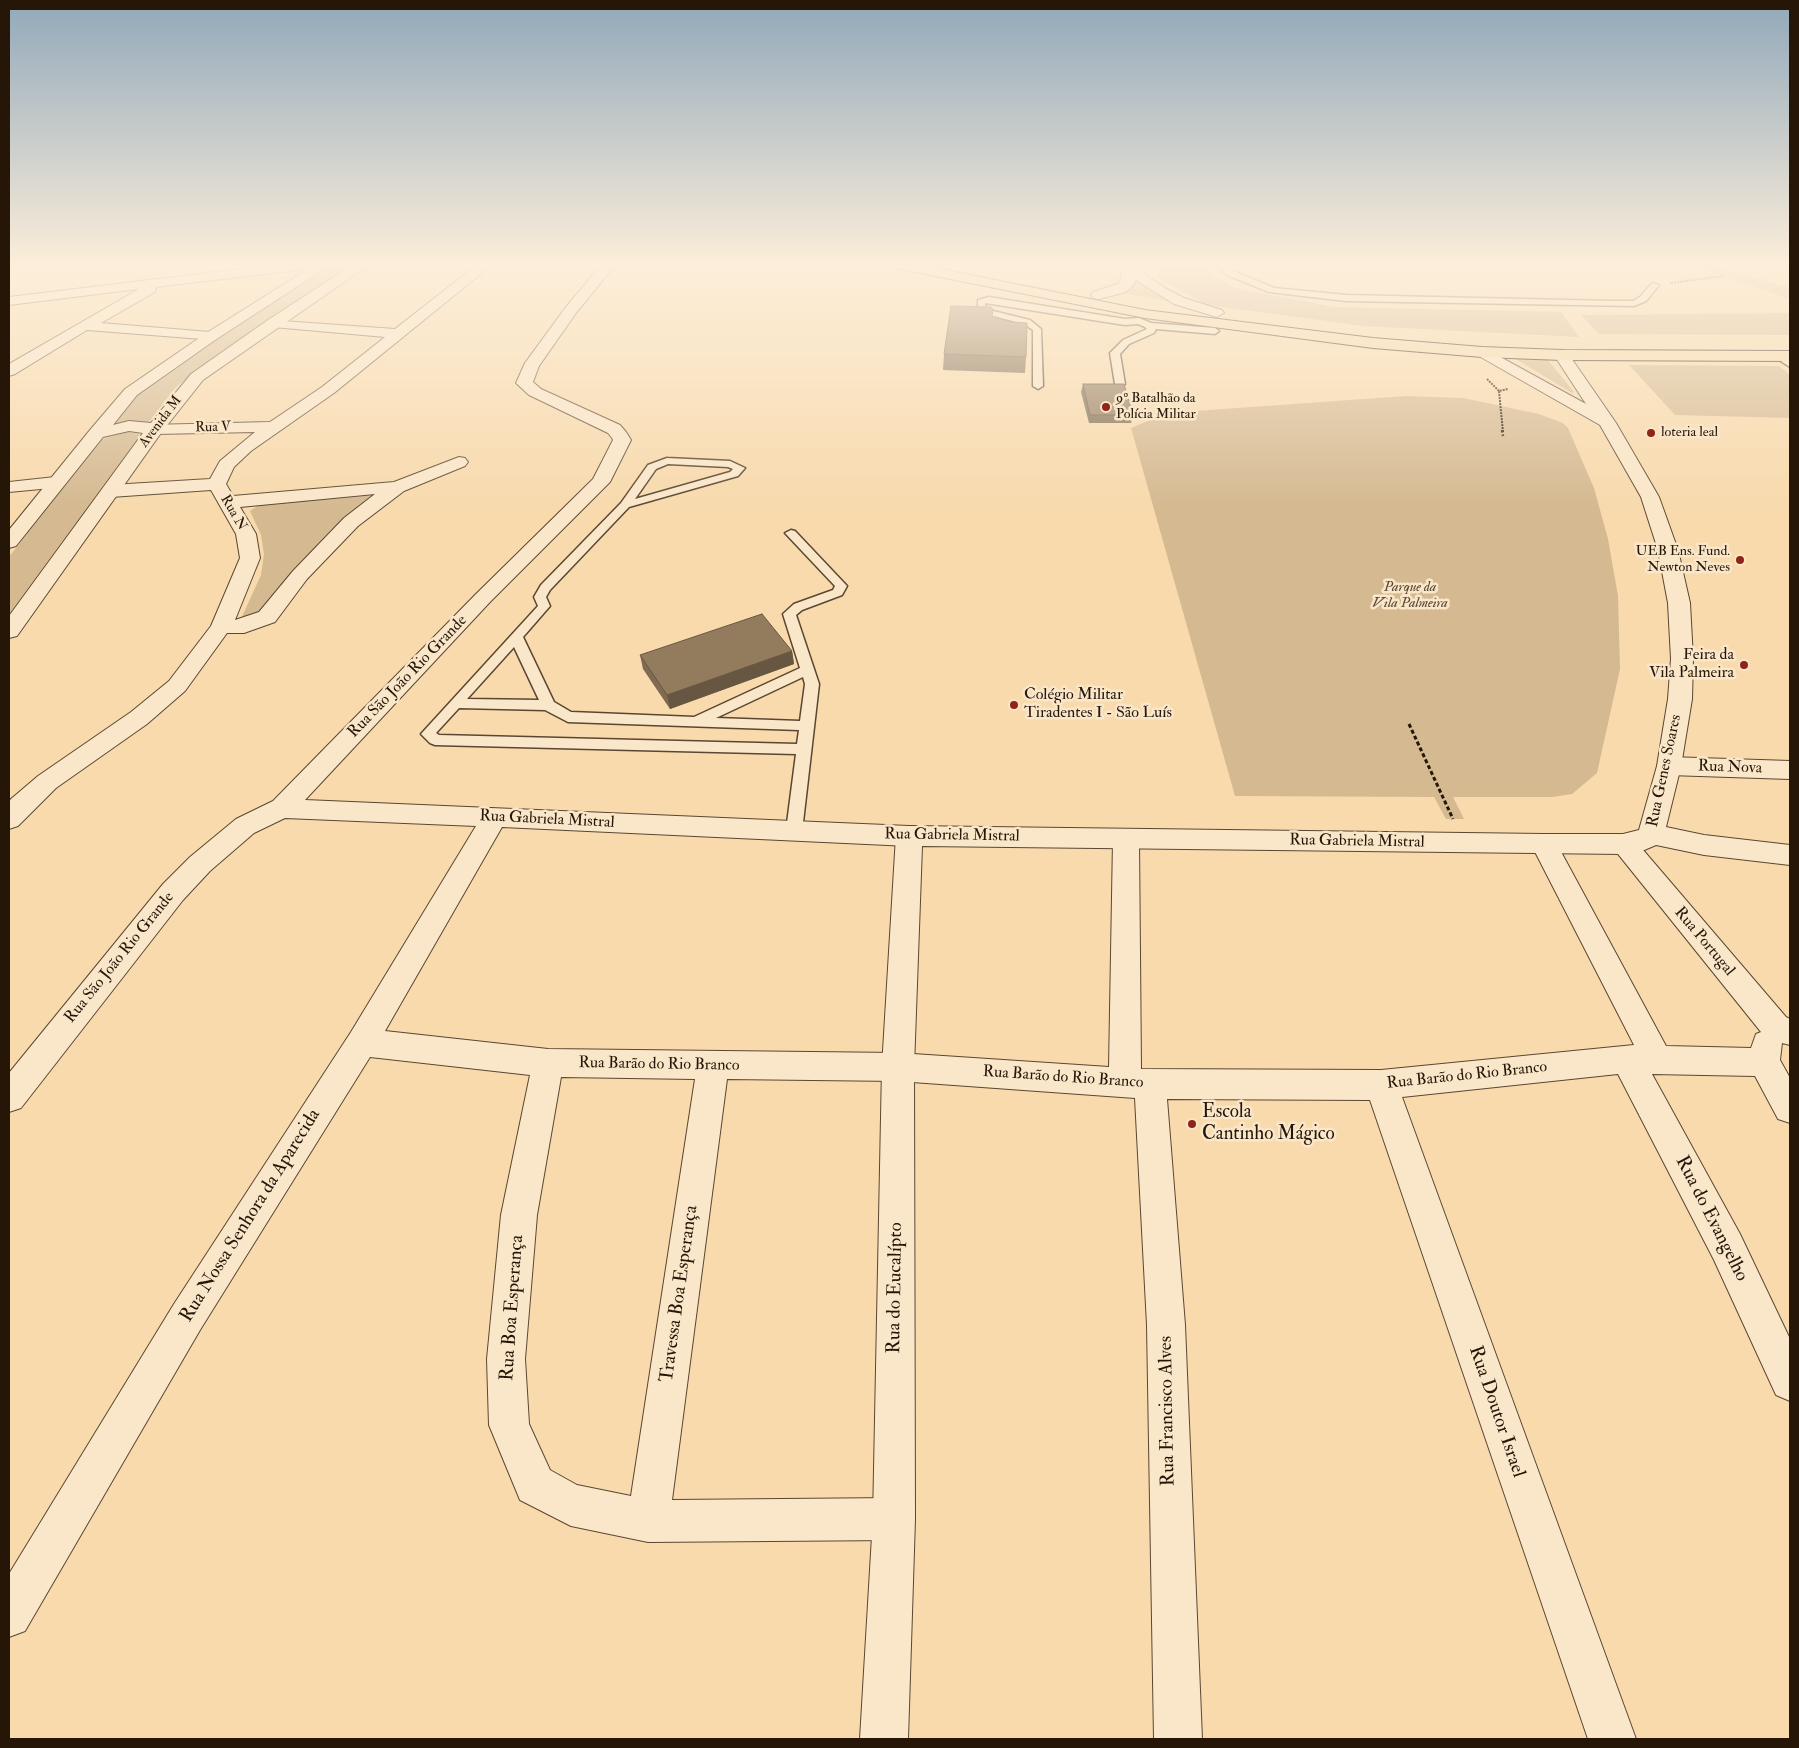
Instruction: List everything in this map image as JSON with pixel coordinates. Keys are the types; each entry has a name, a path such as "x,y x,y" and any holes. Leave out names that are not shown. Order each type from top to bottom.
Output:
{"main road":[{"path":"1413,346 1482,352 1562,355 1787,359"}],"street":[{"path":"17,348 38,346"},
{"path":"9,370 49,346"},
{"path":"9,542 55,483 131,392 198,346"},
{"name":"Avenida M","path":"9,631 155,429 197,377 241,346"},
{"name":"Rua N","path":"9,819 20,806 47,782 139,718 177,686 221,627 250,558 246,534 217,484 226,466 244,447 270,427 328,390 382,346"},
{"name":"Rua São João Rio Grande","path":"9,1097 173,892 200,864 245,826 282,808 483,598 601,482 622,440 614,429 535,392 524,383 531,366 546,346"},
{"path":"1482,352 1607,422"},
{"name":"Rua Genes Soares","path":"1562,355 1607,422 1650,497 1668,550 1679,603 1682,658 1680,699 1669,766 1651,834 1642,841 1623,844"},
{"name":"Rua V","path":"96,434 129,426 155,429 270,427"},
{"path":"221,627 244,626 266,617 300,574 351,522 397,487 459,462"},
{"path":"9,486 55,483"},
{"path":"111,491 217,484"},
{"path":"227,502 397,487"},
{"name":"Rua Nova","path":"1669,766 1790,770"},
{"name":"Rua Gabriela Mistral","path":"282,808 910,836 1126,840 1623,844"},
{"name":"Rua Nossa Senhora da Aparecida","path":"9,1615 186,1318 362,1042 495,817"},
{"path":"1651,834 1704,845 1790,855"},
{"name":"Rua do Eucalípto","path":"884,1739 894,1520 898,1068 910,836"},
{"name":"Rua Francisco Alves","path":"1126,840 1138,1083 1166,1325 1178,1739"},
{"name":"Rua do Evangelho","path":"1544,844 1790,1381"},
{"name":"Rua Portugal","path":"1623,844 1783,1030"},
{"path":"1783,1030 1766,1048 1764,1062 1790,1108"},
{"name":"Rua Barão do Rio Branco","path":"362,1042 548,1063 713,1067 898,1068 1138,1083 1381,1085 1642,1059 1764,1062"},
{"name":"Rua Boa Esperança","path":"548,1063 519,1215 506,1359 509,1425 535,1485 571,1505 648,1521 894,1520"},
{"name":"Travessa Boa Esperança","path":"648,1521 713,1067"},
{"name":"Rua Doutor Israel","path":"1381,1085 1612,1739"}],"lane":[{"path":"1037,346 1038,386"},
{"path":"1120,384 1115,353 1122,346"},
{"path":"625,505 734,474 740,468 730,464 667,461 657,463 625,505 545,588 540,597 544,606 428,734 435,740 804,749"},
{"path":"791,533 841,586 838,592 798,607 789,614 812,684 794,831"},
{"path":"516,637 548,704 568,717 807,726"},
{"path":"694,722 808,669"},
{"path":"455,703 548,704"}],"path":[{"path":"1503,436 1499,391 1535,382"},
{"path":"1410,724 1466,843"}],"green space":[{"path":"204,346 234,346 192,374 175,388 148,423 134,422 111,427 138,393 178,362"},
{"path":"1514,358 1548,360 1574,392 1572,393"},
{"path":"1629,365 1779,366 1790,375 1790,418 1675,415"},
{"name":"Parque da Vila Palmeira","path":"1406,396 1463,398 1539,414 1563,423 1568,428 1594,488 1608,539 1618,596 1620,669 1597,773 1572,794 1552,797 1453,797 1464,819 1446,819 1434,797 1235,796 1131,428 1167,413"},
{"path":"127,432 139,434 139,437 9,614 9,557 100,440"},
{"path":"378,495 331,530 308,555 268,608 240,621 261,575 264,554 261,535 250,511 262,503"}],"building":[{"path":"945,346 1026,346 1026,357 944,354"},
{"name":"9º Batalhão da Polícia Militar","path":"1083,384 1124,384 1133,415 1090,415"},
{"path":"762,614 792,651 667,695 640,655"}],"place":[{"name":"9º Batalhão da Polícia Militar","path":"1106,407"},
{"name":"loteria leal","path":"1651,433"},
{"name":"UEB Ens. Fund. Newton Neves","path":"1740,560"},
{"name":"Feira da Vila Palmeira","path":"1744,665"},
{"name":"Colégio Militar Tiradentes I - São Luís","path":"1014,705"},
{"name":"Escola Cantinho Mágico","path":"1192,1124"}]}
